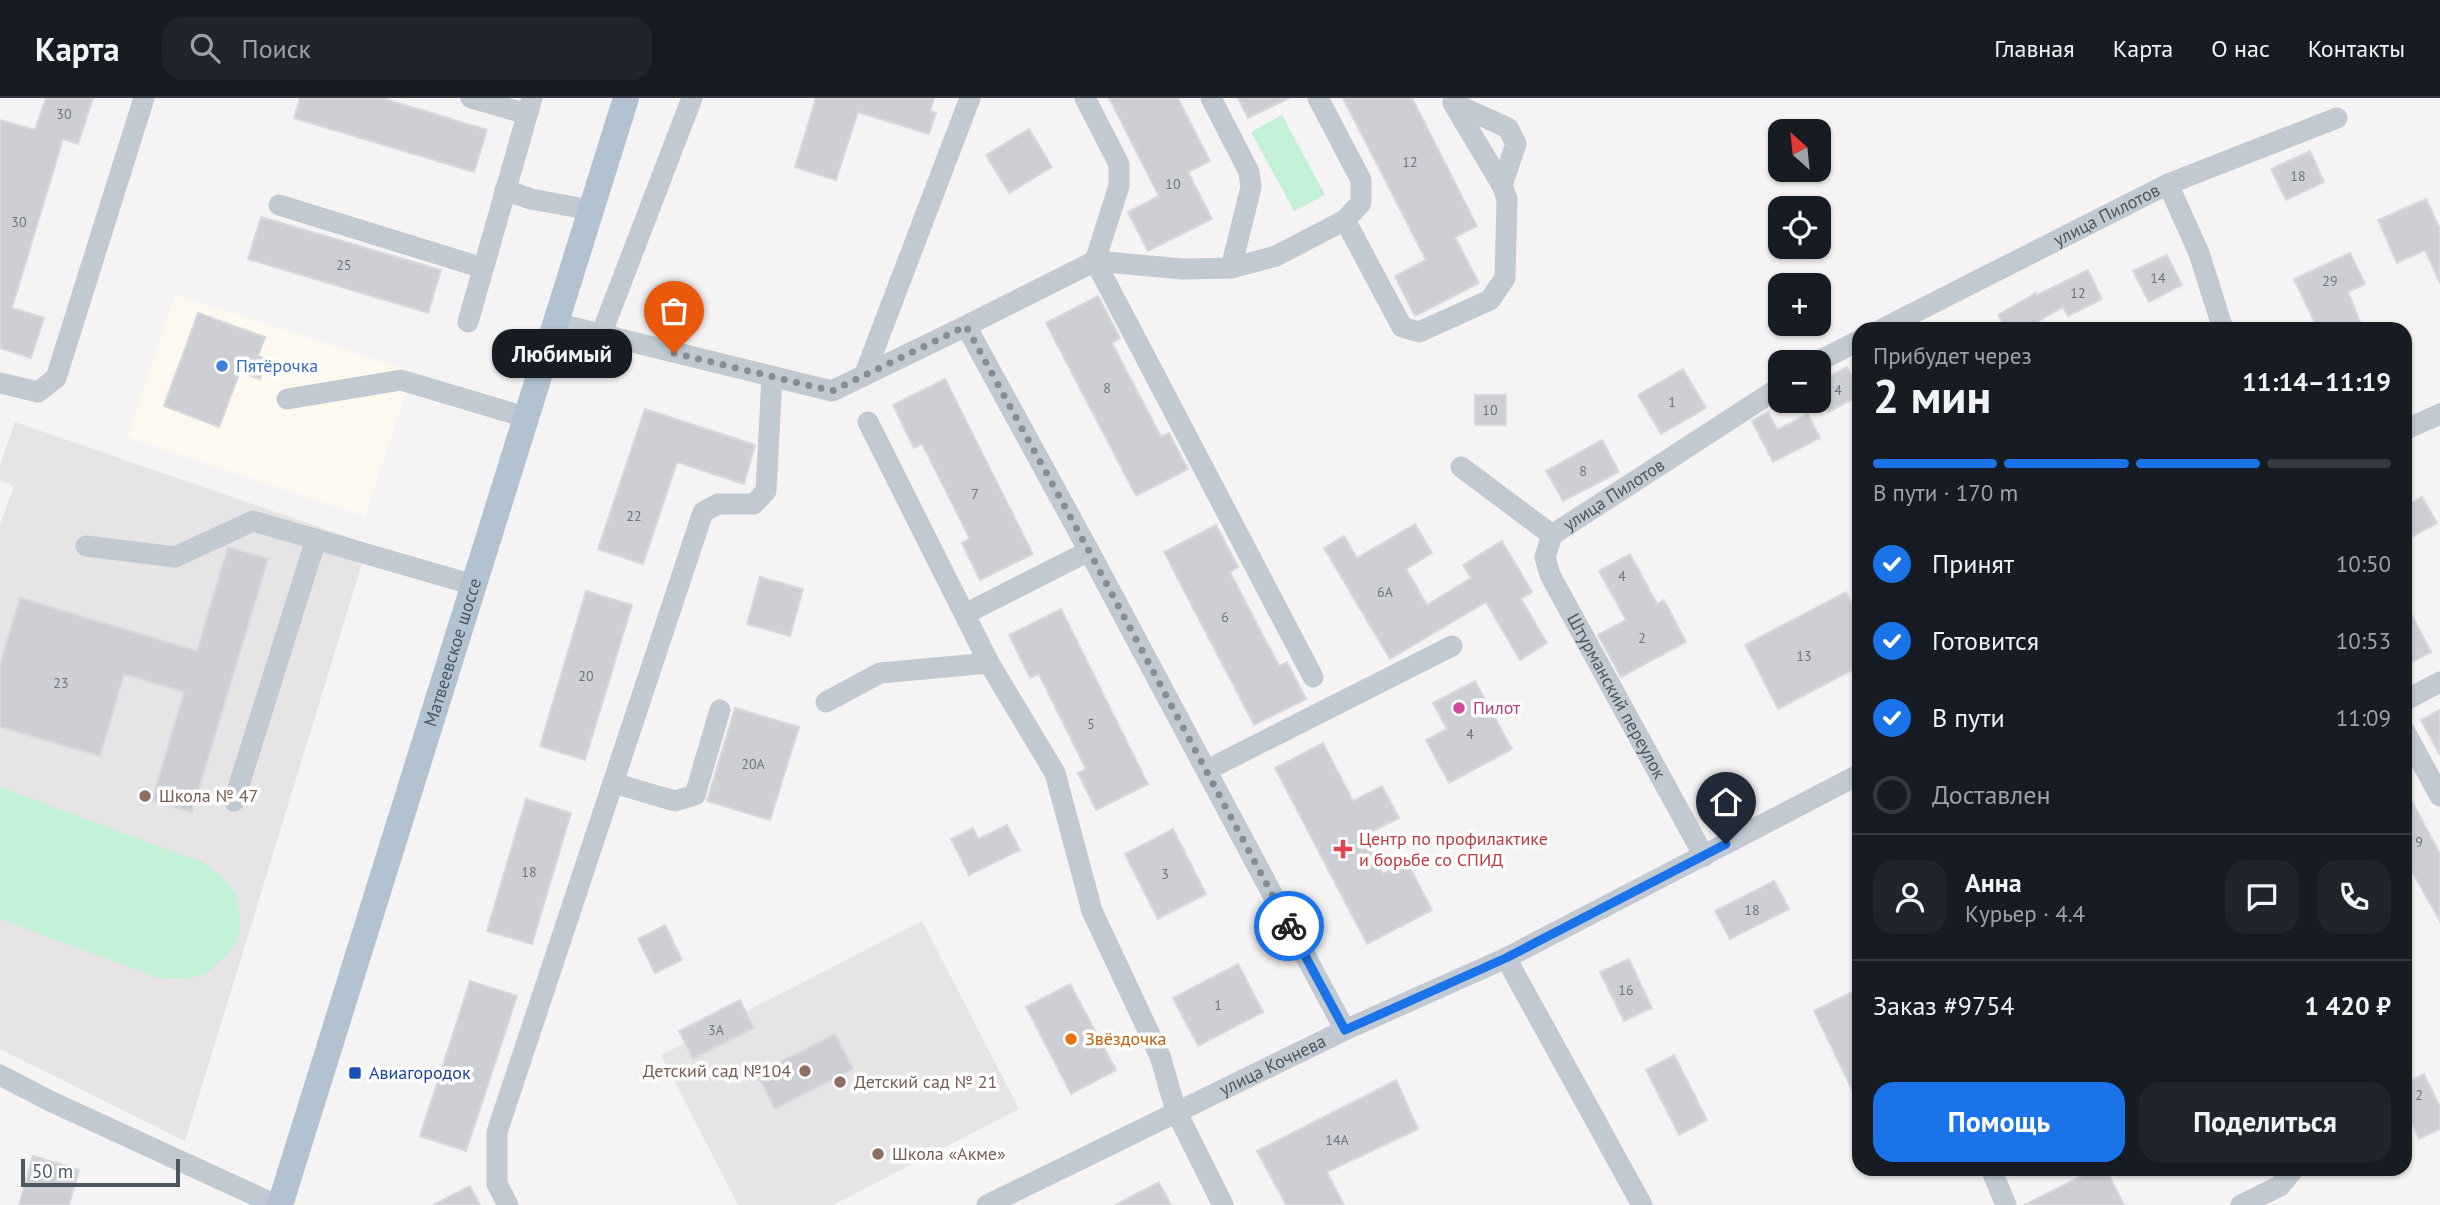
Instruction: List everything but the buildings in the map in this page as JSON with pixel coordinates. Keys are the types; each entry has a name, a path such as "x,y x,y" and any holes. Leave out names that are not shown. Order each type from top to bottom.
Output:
{"main road":[{"name":"Матвеевское шоссе","path":"278,1205 626,98"}],"street":[{"path":"0,383 38,392 56,378 144,98"},
{"path":"468,322 529,106 471,98"},
{"path":"601,335 692,98"},
{"path":"864,376 970,98"},
{"path":"1085,98 1119,164 1119,186 1095,261 1313,677"},
{"path":"1211,98 1249,172 1251,187 1231,268"},
{"path":"555,323 832,391 1095,261 1183,270 1231,268 1276,256 1345,220 1361,203 1361,180 1318,98"},
{"name":"улица Пилотов","path":"1896,322 2168,184 2337,118"},
{"path":"2168,184 2199,253 2221,322"},
{"path":"1345,220 1402,327 1419,332 1490,300 1506,278 1507,199 1502,185"},
{"path":"505,190 531,199 590,211"},
{"path":"279,205 483,268"},
{"path":"966,326 1345,1030"},
{"path":"1831,354 1852,344"},
{"path":"508,1205 497,1184 497,1132 703,512 718,504 754,503 766,491 772,377"},
{"path":"286,399 401,380 525,417"},
{"name":"улица Пилотов","path":"1552,535 1768,395"},
{"path":"2412,426 2440,414"},
{"path":"867,422 989,663 1055,773 1092,911 1160,1056 1176,1111 1223,1205"},
{"path":"1461,467 1552,535"},
{"path":"86,547 175,557 253,521 474,585"},
{"name":"Штурманский переулок","path":"1552,535 1545,557 1550,575 1704,856"},
{"path":"234,800 316,539"},
{"path":"965,614 1089,551"},
{"path":"1207,771 1452,646"},
{"path":"826,702 880,673 989,663"},
{"path":"2412,697 2440,682"},
{"path":"613,783 675,801 695,795 720,710"},
{"path":"2412,745 2440,796"},
{"name":"улица Кочнева","path":"987,1205 1345,1030 1506,958 1852,778"},
{"path":"1506,958 1642,1205"},
{"path":"0,1075 50,1101 278,1205"},
{"path":"1994,1176 2006,1205"},
{"path":"2241,1205 2280,1186 2288,1176"}],"shaded area":[{"path":"175,294 413,372 365,516 127,437"},
{"name":"Школа № 47","path":"15,422 368,544 185,1141 0,1049 0,525 14,486 0,480 0,465"},
{"name":"Детский сад № 21","path":"922,921 1019,1109 833,1205 738,1205 661,1055"}],"green space":[{"path":"1282,115 1325,195 1294,211 1251,132"},
{"path":"0,787 202,862 224,879 236,896 240,925 234,945 226,956 202,975 159,978 0,919"}],"way so far":[{"path":"674,353 832,391 966,326 1289,926"}],"place":[{"name":"Любимый","path":"674,353"},
{"name":"Пятёрочка","path":"222,366"},
{"name":"Пилот","path":"1459,708"},
{"name":"Школа № 47","path":"145,796"},
{"name":"Центр по профилактике и борьбе со СПИД","path":"1343,849"},
{"name":"Звёздочка","path":"1071,1039"},
{"name":"Детский сад №104","path":"805,1071"},
{"name":"Авиагородок","path":"355,1073"},
{"name":"Детский сад № 21","path":"840,1082"},
{"name":"Школа «Акме»","path":"878,1154"}],"route":[{"path":"1289,926 1345,1030 1506,958 1726,844"}]}
